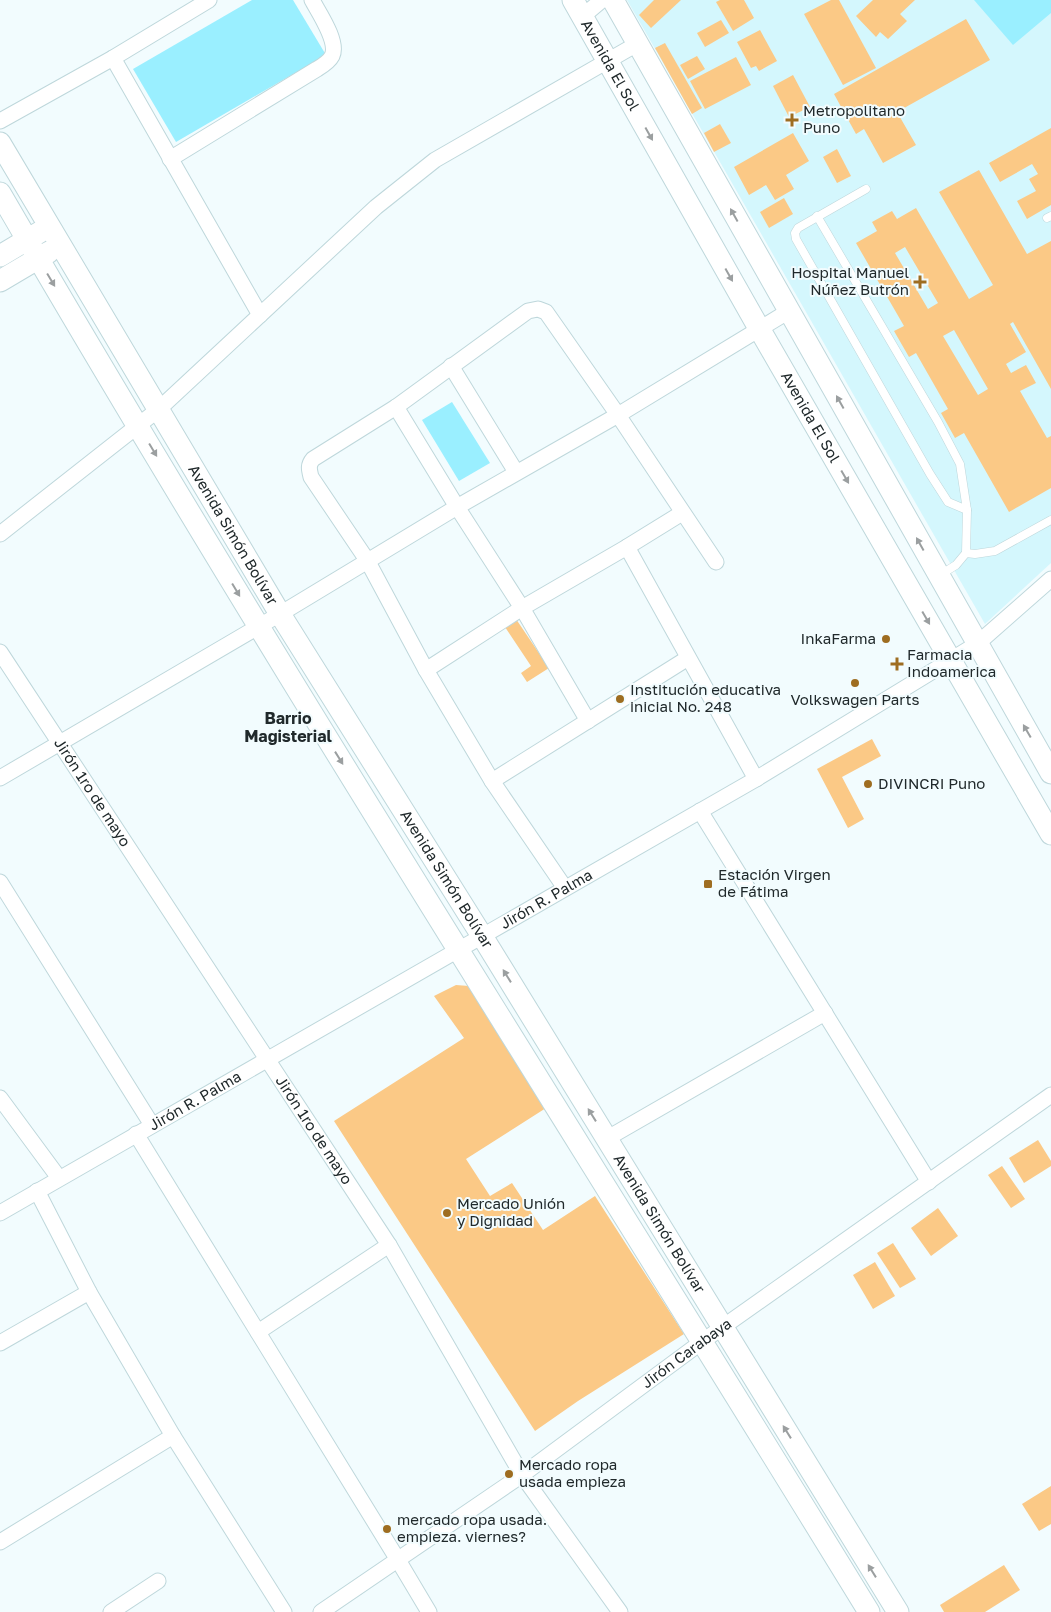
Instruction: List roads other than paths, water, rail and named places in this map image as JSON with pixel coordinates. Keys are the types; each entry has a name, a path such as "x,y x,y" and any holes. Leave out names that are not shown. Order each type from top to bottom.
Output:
{"street":[{"path":"0,121 113,58 209,0"},
{"path":"170,159 317,70 328,61 333,55 334,42 312,0"},
{"path":"578,8 602,0"},
{"path":"613,0 1051,773"},
{"name":"Avenida El Sol","path":"578,8 760,330 1051,834"},
{"path":"0,534 159,409 376,207 435,160 637,44"},
{"path":"113,58 260,315"},
{"name":"Avenida Simón Bolívar","path":"0,143 280,614 482,936 898,1612"},
{"name":"Avenida Simón Bolívar","path":"0,193 258,627 870,1612"},
{"path":"0,281 33,249 49,227"},
{"path":"0,256 60,246"},
{"path":"565,888 492,780 426,670 368,560 311,477 309,469 313,459 396,408 528,311 538,309 546,312 618,414 716,562"},
{"path":"0,778 789,312"},
{"path":"451,366 516,472"},
{"path":"396,408 522,608 588,721"},
{"path":"426,670 522,608 627,547 682,512"},
{"path":"627,547 756,779"},
{"name":"Jirón R. Palma","path":"0,1213 756,779 977,644 1051,579"},
{"name":"Jirón 1ro de mayo","path":"0,652 388,1245 522,1475 620,1612"},
{"path":"492,780 688,658"},
{"path":"700,811 929,1182"},
{"path":"0,882 152,1125"},
{"path":"606,1139 825,1013"},
{"name":"Jirón Carabaya","path":"321,1612 522,1475 703,1341 1051,1095"},
{"path":"0,1098 59,1178"},
{"path":"136,1134 429,1612"},
{"path":"37,1191 89,1292 173,1436 284,1612"},
{"path":"258,1332 388,1245"},
{"path":"0,1343 89,1292"},
{"path":"0,1542 173,1436"},
{"path":"111,1612 158,1581"}],"lane":[{"path":"866,189 798,228 796,233 798,244 930,474 948,502 967,510"},
{"path":"817,216 938,422 960,464 967,510 966,553 956,565 938,576"},
{"path":"966,553 975,554 996,551 1051,520"}],"place":[{"name":"Metropolitano Puno","path":"792,120"},
{"name":"Hospital Manuel Núñez Butrón","path":"920,282"},
{"name":"InkaFarma","path":"886,639"},
{"name":"Farmacia Indoamerica","path":"897,664"},
{"name":"Volkswagen Parts","path":"855,683"},
{"name":"Institución educativa inicial No. 248","path":"620,699"},
{"name":"DIVINCRI Puno","path":"868,784"},
{"name":"Estación Virgen de Fátima","path":"708,884"},
{"name":"Mercado Unión y Dignidad","path":"447,1213"},
{"name":"Mercado ropa usada empieza","path":"509,1474"},
{"name":"mercado ropa usada. empieza. viernes?","path":"387,1529"}],"district":[{"name":"Barrio Magisterial","path":"288,727"}]}
